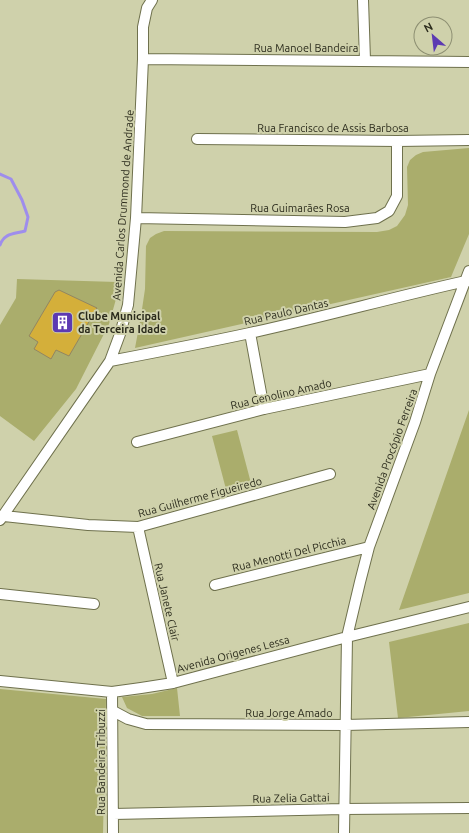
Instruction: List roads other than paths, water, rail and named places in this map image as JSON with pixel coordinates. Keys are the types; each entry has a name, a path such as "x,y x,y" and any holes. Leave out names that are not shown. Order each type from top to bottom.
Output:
{"street":[{"name":"Avenida Carlos Drummond de Andrade","path":"2,518 110,361 120,334 128,305 136,218 143,27 147,8 152,0"},
{"path":"363,0 365,60"},
{"name":"Rua Manoel Bandeira","path":"143,59 469,62"},
{"name":"Rua Francisco de Assis Barbosa","path":"197,139 469,140"},
{"name":"Rua Guimarães Rosa","path":"136,218 345,222 377,218 389,211 397,196 397,140"},
{"name":"Rua Paulo Dantas","path":"110,361 250,333 468,278"},
{"name":"Avenida Procópio Ferreira","path":"344,833 347,637 369,547 415,422 430,374 468,278"},
{"path":"250,333 264,409"},
{"name":"Rua Genolino Amado","path":"137,442 264,409 430,374"},
{"name":"Rua Guilherme Figueiredo","path":"2,518 88,525 138,527 330,474"},
{"name":"Rua Janete Clair","path":"138,527 173,683"},
{"name":"Rua Menotti Del Picchia","path":"215,585 369,547"},
{"path":"0,594 94,604"},
{"name":"Avenida Origenes Lessa","path":"0,681 112,692 173,683 347,637 469,607"},
{"name":"Rua Bandeira Tribuzzi","path":"112,692 113,833"},
{"name":"Rua Jorge Amado","path":"113,711 128,719 146,724 345,725 469,722"},
{"name":"Rua Zelia Gattai","path":"113,814 469,808"}],"waterway":[{"path":"0,174 11,179 22,200 28,217 25,231 7,236 0,245"}],"place":[{"name":"Clube Municipal da Terceira Idade","path":"63,322"}]}
